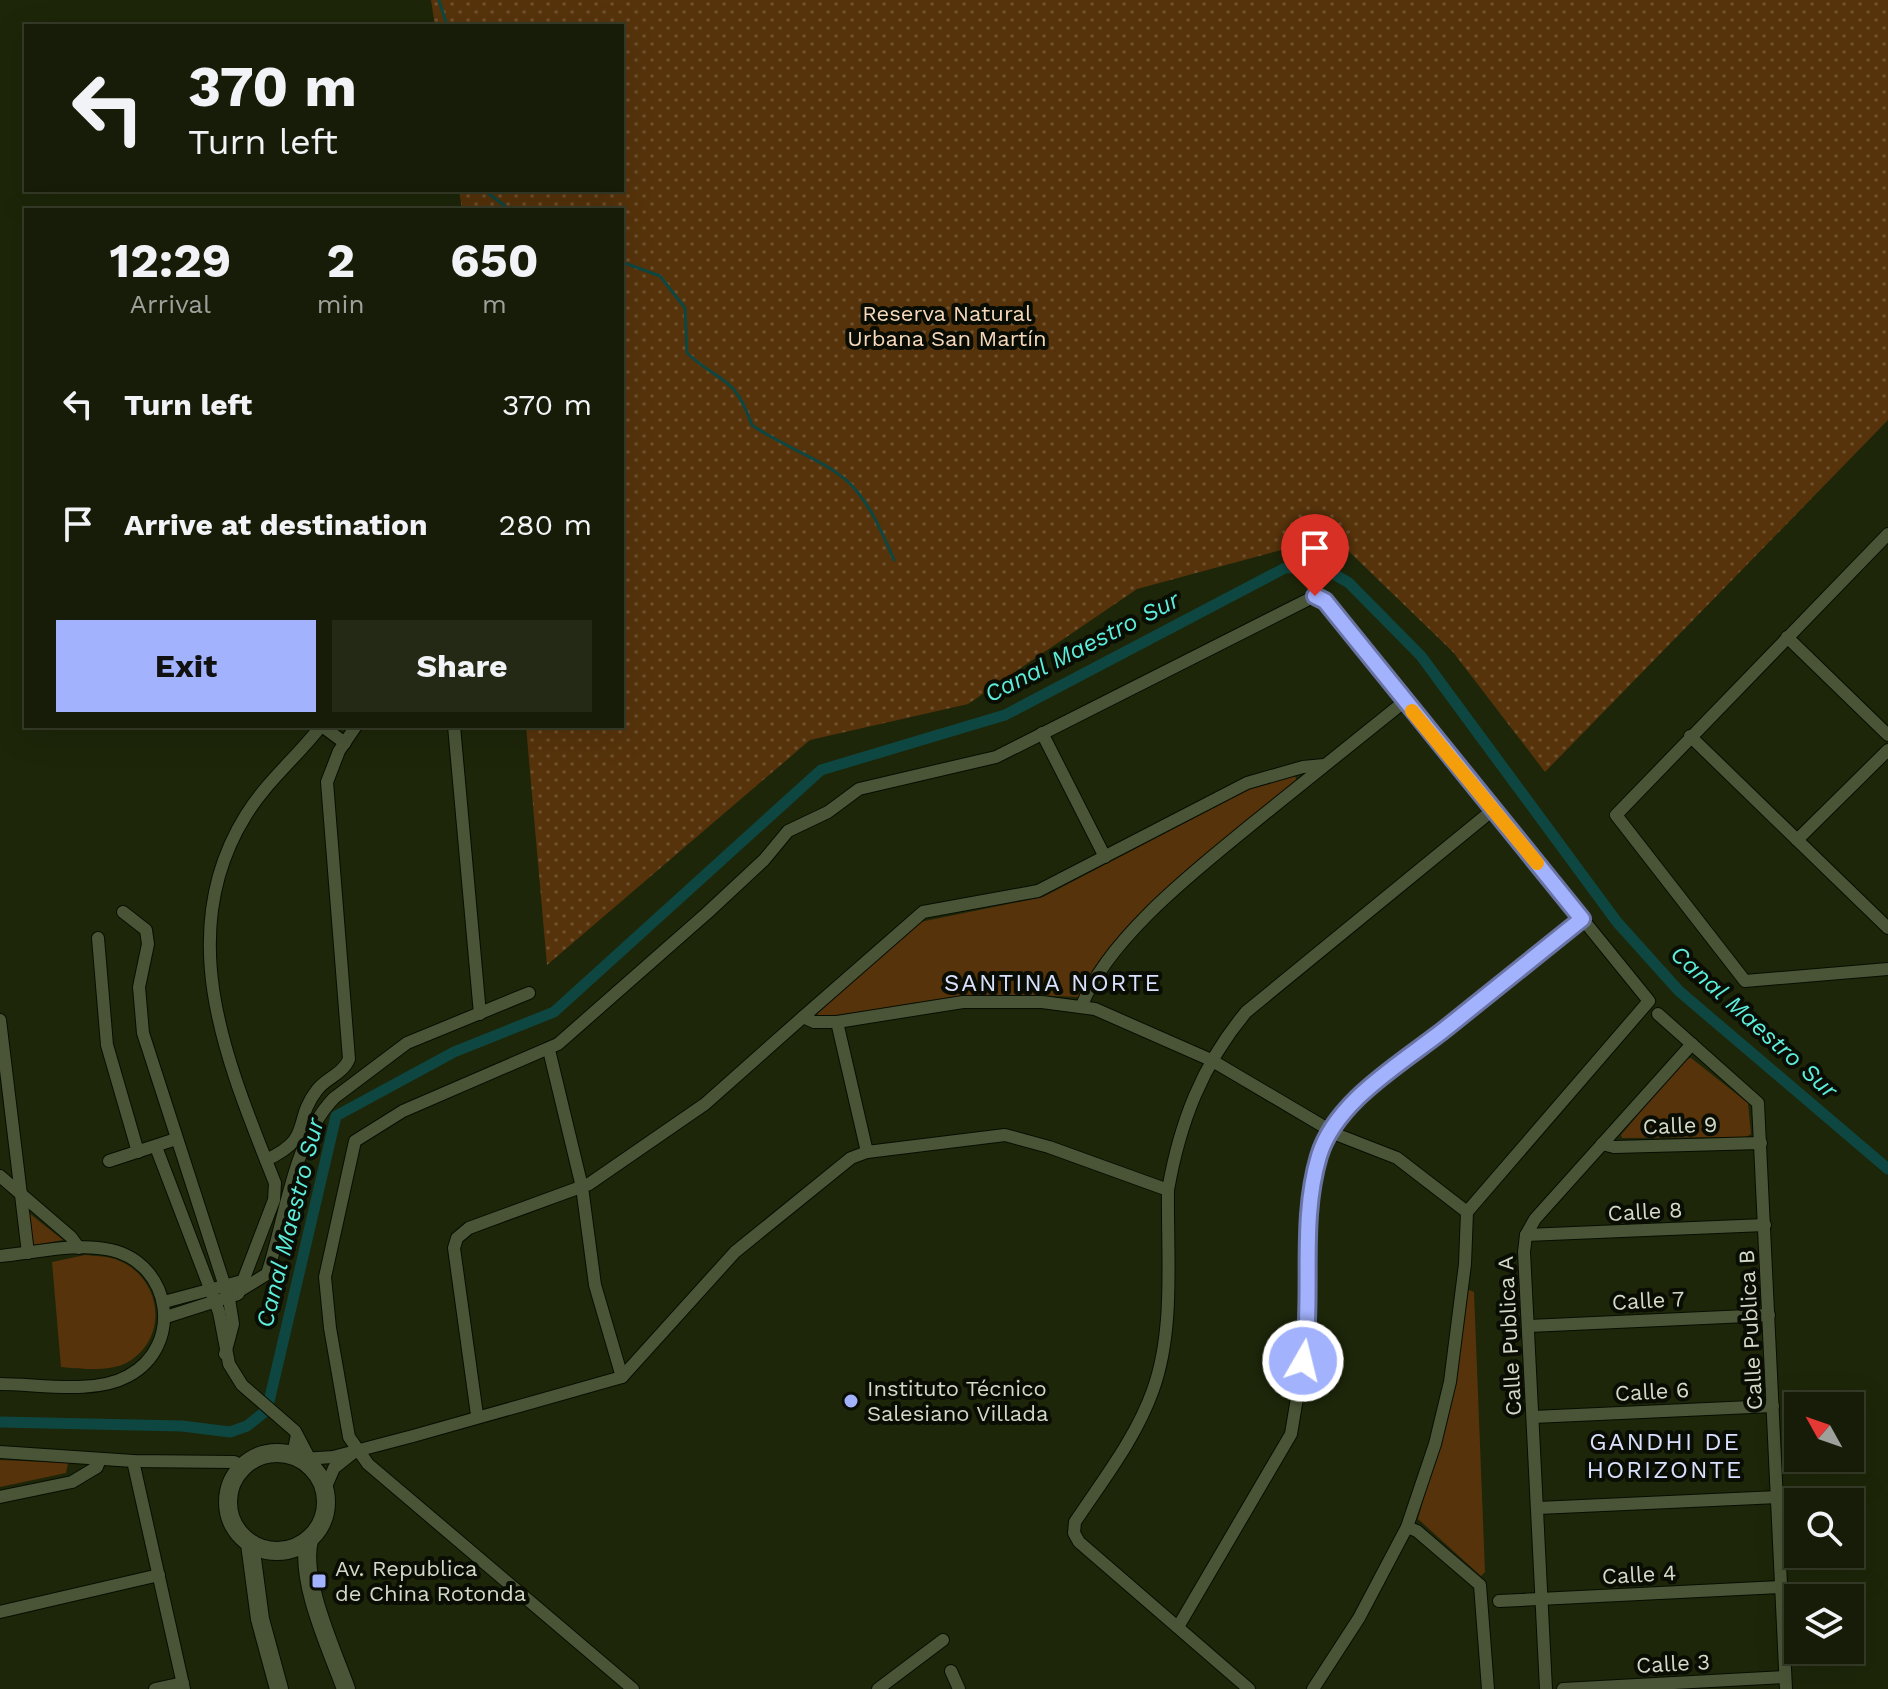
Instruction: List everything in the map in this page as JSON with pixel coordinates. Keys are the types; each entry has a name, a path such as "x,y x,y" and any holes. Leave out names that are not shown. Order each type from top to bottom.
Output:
{"main road":[{"path":"309,1540 288,1550 275,1552 250,1544 238,1534 227,1506 228,1491 243,1466 271,1452 314,1461 325,1489 325,1515 309,1540 306,1559 346,1689"},
{"path":"250,1544 260,1619 279,1689"}],"street":[{"path":"1887,538 1616,815 1739,975 1756,983 1888,969"},
{"path":"633,1689 368,1464 349,1437 325,1277 355,1141 403,1111 549,1050 707,913 764,860 788,831 828,812 859,789 991,759 1315,596 1325,601 1648,998 1648,1004 1467,1212 1461,1306 1450,1382 1435,1444 1407,1527 1359,1618 1313,1689"},
{"path":"1787,637 1888,735"},
{"path":"1082,1005 1089,989 1128,937 1161,902 1405,701"},
{"path":"244,1285 274,1200 275,1183 218,1024 210,984 208,929 225,858 244,818 275,775 319,728"},
{"path":"324,728 345,743"},
{"path":"266,1160 296,1142 317,1090 347,1065 349,1059 327,782 355,728"},
{"path":"454,728 480,1014"},
{"path":"1042,733 1105,857"},
{"path":"1690,736 1888,928"},
{"path":"1797,840 1888,750"},
{"path":"477,1415 454,1244 469,1228 582,1187 705,1104 919,914 1030,894 1247,783 1303,767 1324,765"},
{"path":"1249,1689 1079,1542 1073,1528 1132,1434 1160,1368 1166,1330 1168,1190 1183,1121 1211,1060 1233,1028 1259,999 1494,809"},
{"path":"123,912 146,930 148,944 139,987 143,1033 229,1299 233,1324 225,1354"},
{"path":"1178,1627 1291,1434 1308,1332 1310,1203 1319,1157 1330,1131 1370,1089 1582,919"},
{"path":"98,938 107,1045 138,1152"},
{"path":"166,1317 229,1299 244,1285 267,1274 299,1161 324,1108 348,1085 407,1043 529,993"},
{"path":"803,1017 820,1023 837,1022 953,1002 1030,1001 1082,1005 1211,1060 1330,1131 1397,1158 1467,1212"},
{"name":"Calle Publica B","path":"1658,1014 1758,1103 1786,1683"},
{"path":"0,1020 18,1191 28,1253"},
{"path":"837,1022 867,1152"},
{"name":"Calle Publica A","path":"1546,1689 1524,1252 1526,1235 1535,1219 1692,1044"},
{"path":"549,1050 582,1187 595,1285 622,1377"},
{"path":"314,1461 622,1377 735,1252 847,1161 867,1152 1005,1135 1049,1147 1168,1190"},
{"path":"109,1161 176,1139"},
{"name":"Calle 9","path":"1602,1144 1614,1147 1761,1143"},
{"path":"156,1147 215,1302 225,1354 238,1380 297,1435 314,1461"},
{"path":"0,1176 71,1237 79,1248"},
{"name":"Calle 8","path":"1526,1235 1765,1225"},
{"path":"0,1256 79,1248 107,1249 129,1258 149,1275 164,1302 166,1317 165,1331 153,1355 128,1376 90,1385 0,1384"},
{"path":"164,1302 208,1288 244,1285"},
{"name":"Calle 7","path":"1529,1326 1769,1315"},
{"name":"Calle 6","path":"1533,1417 1773,1406"},
{"path":"297,1435 314,1461"},
{"path":"0,1452 133,1461 234,1462 243,1466"},
{"path":"0,1497 72,1482 97,1467 100,1459"},
{"path":"133,1461 184,1686 155,1689"},
{"path":"1538,1508 1778,1497"},
{"path":"1407,1527 1417,1531 1480,1585 1484,1596 1488,1689"},
{"path":"0,1612 159,1575"},
{"name":"Calle 4","path":"1499,1601 1781,1587"},
{"path":"878,1689 943,1640"},
{"path":"951,1671 959,1689"},
{"name":"Calle 3","path":"1563,1689 1786,1683"}],"green space":[{"name":"Reserva Natural Urbana San Martín","path":"431,0 1888,0 1888,420 1545,772 1453,652 1333,536 1137,589 968,704 810,740 547,965 526,728 624,728 624,208 462,208 459,192 624,192 624,24 435,24"},
{"path":"1295,773 1296,780 1187,869 1145,909 1079,997 958,998 822,1017 817,1014 920,922 1043,897 1248,790"},
{"path":"1691,1058 1748,1103 1751,1134 1746,1137 1622,1138 1621,1135 1685,1059"},
{"path":"25,1210 63,1240 30,1246"},
{"path":"85,1255 111,1258 131,1267 151,1292 155,1322 151,1337 142,1351 121,1365 95,1369 61,1367 52,1262"},
{"path":"1467,1289 1474,1292 1485,1572 1481,1576 1418,1519 1453,1390"},
{"path":"0,1460 68,1463 66,1473 0,1487"}],"waterway":[{"path":"439,0 446,24"},
{"path":"487,192 507,208"},
{"path":"624,263 660,276 685,308 687,353 733,388 752,425 833,470 854,488 872,513 894,560"},
{"name":"Canal Maestro Sur","path":"0,1422 182,1426 230,1432 247,1426 267,1410 336,1116 454,1052 554,1012 821,770 1005,715 1285,568 1322,567 1349,583 1421,656 1617,922 1679,991 1888,1169"}],"slow traffic":[{"path":"1412,711 1537,863"}],"place":[{"name":"Instituto Técnico Salesiano Villada","path":"851,1401"},
{"name":"Av. Republica de China Rotonda","path":"319,1581"}],"district":[{"name":"SANTINA NORTE","path":"1053,983"},
{"name":"GANDHI DE HORIZONTE","path":"1665,1456"}],"route":[{"path":"1303,1361 1309,1323 1309,1213 1319,1157 1330,1131 1370,1089 1582,919 1325,601 1315,596"}]}
